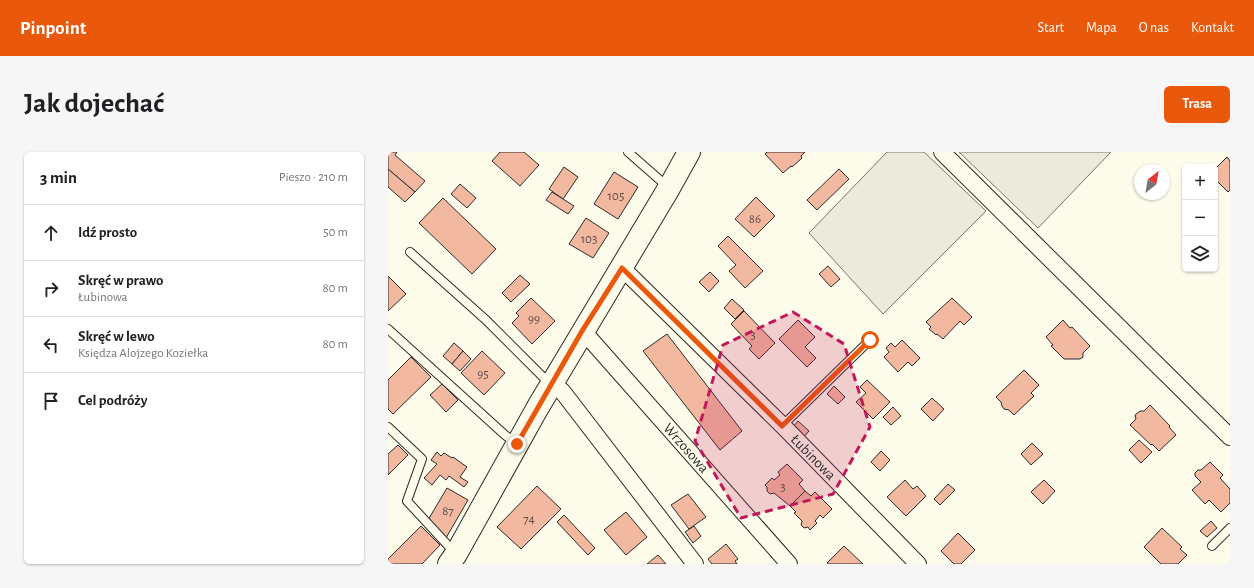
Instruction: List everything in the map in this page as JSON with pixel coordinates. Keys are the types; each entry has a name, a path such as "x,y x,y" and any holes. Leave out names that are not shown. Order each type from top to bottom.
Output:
{"street":[{"path":"456,561 517,444 582,331 622,268 689,152"},
{"path":"942,152 1230,437"},
{"name":"Łubinowa","path":"622,268 782,426 918,564"},
{"name":"Wrzosowa","path":"582,331 789,564"},
{"path":"552,383 562,391 695,564"}],"lane":[{"path":"628,152 669,188"},
{"path":"410,252 486,320 552,383"},
{"path":"388,329 505,435 517,444"},
{"path":"782,426 870,340"},
{"path":"388,427 422,459 407,501 456,561"},
{"path":"1212,546 1230,528"}],"highlighted area":[{"path":"793,312 844,344 870,427 833,494 741,518 695,441 723,345"}],"shaded area":[{"path":"887,152 924,152 986,211 883,314 809,233"},
{"path":"959,152 1111,152 1038,228"}],"building":[{"path":"388,152 397,152 395,155 425,181 415,192 388,169"},
{"path":"500,152 524,152 539,165 520,186 492,161"},
{"path":"767,152 805,152 801,156 802,158 783,173 765,154"},
{"path":"1227,157 1230,161 1230,190 1228,192 1218,182 1218,166"},
{"path":"564,167 578,177 563,199 549,189"},
{"path":"388,169 415,192 405,202 388,187"},
{"path":"839,169 849,179 817,210 807,200"},
{"path":"614,172 638,187 618,219 594,204"},
{"path":"460,184 476,198 467,208 451,194"},
{"path":"552,192 574,206 568,214 546,200"},
{"path":"756,197 775,216 754,237 735,219"},
{"path":"443,198 496,249 472,274 419,223"},
{"path":"586,218 609,233 593,258 569,244"},
{"path":"728,236 763,271 745,288 729,271 736,265 718,246"},
{"path":"828,266 840,279 831,287 819,274"},
{"path":"710,272 719,281 709,292 699,282"},
{"path":"520,275 530,284 511,302 502,293"},
{"path":"388,276 406,294 388,311"},
{"path":"531,298 555,321 532,344 512,323 519,316 516,313"},
{"path":"952,298 972,317 964,325 960,321 943,339 929,329 931,327 926,322"},
{"path":"732,299 744,310 735,319 724,308"},
{"path":"744,311 775,343 759,359 749,349 752,346 731,324"},
{"path":"798,320 815,337 805,347 816,358 807,367 779,339"},
{"path":"1063,320 1070,328 1072,327 1090,346 1083,353 1083,357 1080,359 1064,359 1051,346 1053,345 1046,337"},
{"path":"667,334 742,431 720,450 643,351"},
{"path":"902,340 920,358 912,366 908,362 898,372 884,357 889,352 886,348 891,343 895,347"},
{"path":"454,343 463,351 452,364 443,356"},
{"path":"463,351 471,359 460,371 452,364"},
{"path":"482,351 505,373 484,395 461,373"},
{"path":"411,357 431,377 393,414 388,409 388,380"},
{"path":"1024,370 1039,385 1031,393 1034,396 1014,415 1009,410 1004,409 1001,402 996,397"},
{"path":"867,380 890,402 873,419 856,402 866,393 860,387"},
{"path":"442,384 458,400 446,412 430,395"},
{"path":"834,386 845,397 838,404 827,394"},
{"path":"932,398 944,409 933,421 921,409"},
{"path":"1150,405 1170,426 1169,427 1176,435 1159,451 1130,425 1136,419 1135,415 1140,411 1144,411"},
{"path":"893,407 901,416 891,425 883,417"},
{"path":"798,421 809,431 803,438 792,428"},
{"path":"1139,440 1152,452 1141,463 1129,450"},
{"path":"1032,443 1043,454 1031,465 1021,454"},
{"path":"398,445 408,455 388,475 388,454"},
{"path":"881,451 890,460 880,471 871,462"},
{"path":"437,452 441,456 444,453 452,458 453,457 467,467 460,477 468,482 464,487 449,476 446,480 440,475 432,485 424,478 437,464 431,460"},
{"path":"1210,462 1223,475 1220,478 1230,489 1230,503 1221,512 1209,500 1205,504 1192,490 1201,482 1195,476 1195,473"},
{"path":"787,464 803,480 799,484 805,491 790,506 774,493 770,494 765,485 772,478 774,480 780,475 778,472"},
{"path":"905,480 913,489 917,486 926,496 906,516 887,497"},
{"path":"1044,480 1055,491 1043,504 1031,492"},
{"path":"948,484 955,490 940,505 934,499"},
{"path":"537,486 561,509 521,549 497,527"},
{"path":"447,488 468,500 446,538 428,520"},
{"path":"805,491 811,496 815,492 832,509 823,518 820,515 815,521 817,523 810,530 808,527 804,528 801,525 802,521 794,513 796,512 790,506"},
{"path":"688,494 706,517 689,529 671,505"},
{"path":"626,512 647,537 626,555 604,530"},
{"path":"564,515 595,548 588,555 557,522"},
{"path":"1211,521 1217,528 1207,537 1200,531"},
{"path":"421,526 440,545 422,564 388,564 388,559"},
{"path":"694,526 701,536 693,543 685,532"},
{"path":"1162,528 1182,547 1180,549 1187,555 1178,564 1161,564 1144,547"},
{"path":"958,533 975,550 961,564 954,564 941,551"},
{"path":"726,544 738,559 735,561 737,564 712,564 708,559"},
{"path":"844,546 863,564 827,563"},
{"path":"658,555 666,564 647,564"}],"route":[{"path":"517,444 582,331 622,268 782,426 870,340"}]}
